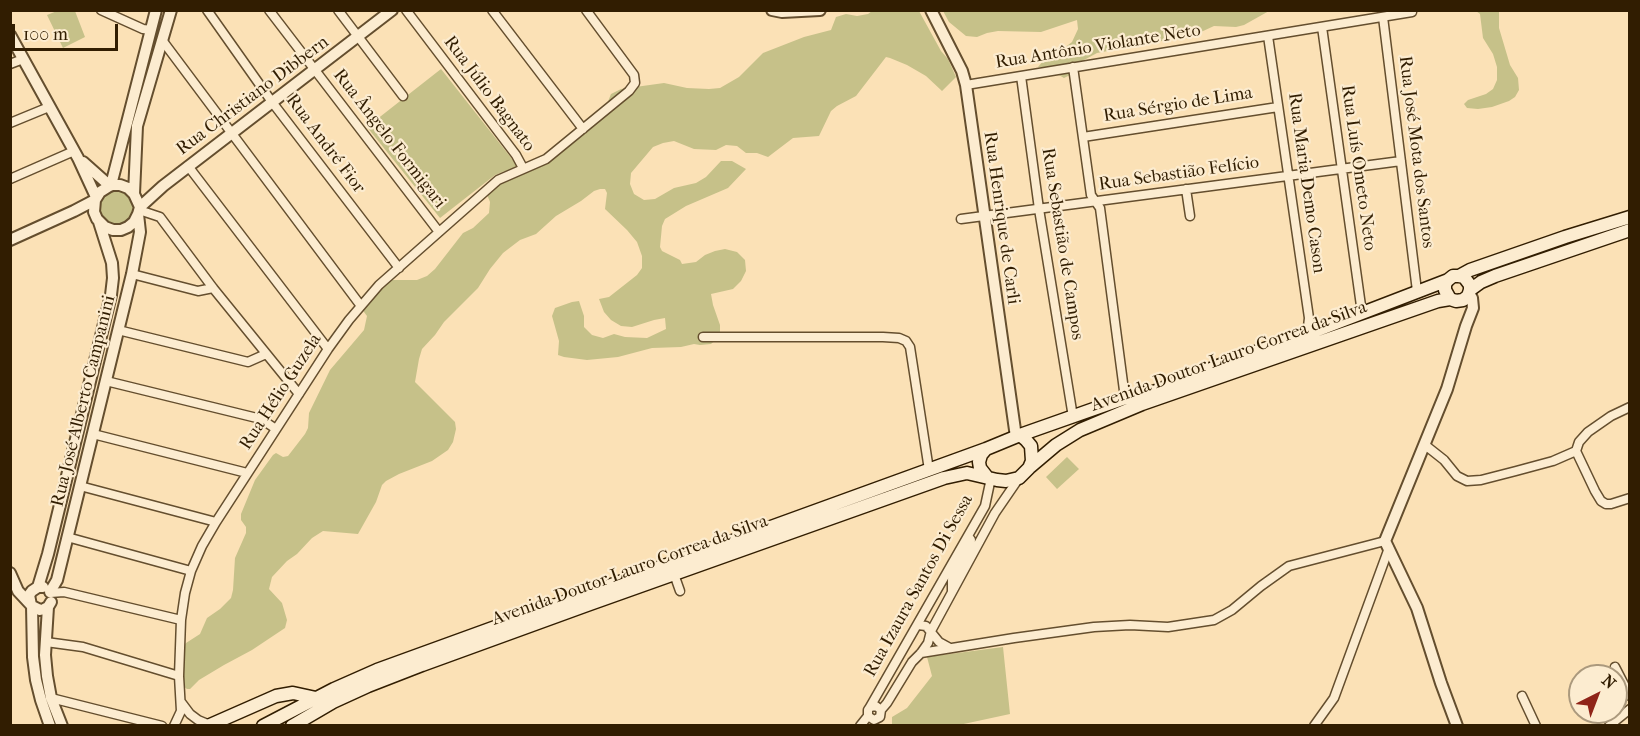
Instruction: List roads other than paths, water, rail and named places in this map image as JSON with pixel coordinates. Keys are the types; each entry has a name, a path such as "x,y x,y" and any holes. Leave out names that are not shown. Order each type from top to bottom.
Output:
{"main road":[{"name":"Avenida Doutor Lauro Correa da Silva","path":"1018,436 1125,398 1151,393 1470,270 1629,217"},
{"path":"1470,291 1467,280 1454,278 1445,284 1445,290 1453,300 1463,300 1481,282 1495,276 1629,230"},
{"name":"Avenida Doutor Lauro Correa da Silva","path":"1029,468 1056,445 1080,430 1142,404 1438,301 1453,300"},
{"path":"263,726 377,670 616,582 762,532 1018,436 1031,446 1032,461 1029,468 1018,478 1006,481 989,478 980,468 979,462 986,449"},
{"name":"Avenida Doutor Lauro Correa da Silva","path":"292,726 333,702 368,686 673,582 944,478 967,473 989,478"},
{"path":"209,725 276,696 293,693 316,698"}],"street":[{"path":"101,10 143,29 151,30"},
{"path":"111,185 156,10"},
{"name":"Rua José Alberto Campanini","path":"50,593 57,580 132,274 140,232 137,204 137,126 171,10"},
{"name":"Rua André Fior","path":"207,10 272,102 399,268"},
{"name":"Rua Ângelo Formigari","path":"269,10 439,231"},
{"path":"338,10 403,96"},
{"name":"Rua Christiano Dibbern","path":"137,204 392,10"},
{"name":"Rua Júlio Bagnato","path":"406,10 516,155 523,168"},
{"path":"492,10 583,129"},
{"name":"Rua Hélio Guzela","path":"174,726 181,701 179,676 181,620 191,571 216,522 328,349 349,320 380,285 439,231 498,180 546,159 629,91 634,83 634,75 586,10"},
{"path":"779,11 820,10"},
{"name":"Rua Henrique de Carli","path":"931,10 962,71 966,85 1018,436"},
{"name":"Rua Antônio Violante Neto","path":"966,85 1412,12"},
{"name":"Rua José Mota dos Santos","path":"1383,17 1417,291"},
{"name":"Rua Luís Ometo Neto","path":"1322,27 1362,313"},
{"path":"10,35 76,155 95,198 94,212 98,220"},
{"name":"Rua Maria Demo Cason","path":"1268,36 1309,318 1305,335"},
{"path":"162,40 361,306"},
{"path":"10,64 23,59"},
{"path":"1073,68 1090,195 1100,208 1125,398"},
{"name":"Rua Sebastião de Campos","path":"1021,76 1039,209 1073,417"},
{"path":"10,123 49,107"},
{"name":"Rua Sérgio de Lima","path":"1083,137 1278,107"},
{"path":"76,155 111,185"},
{"path":"10,179 76,155"},
{"name":"Rua Sebastião Felício","path":"961,219 1401,160"},
{"path":"188,166 328,349"},
{"path":"10,240 74,212 95,198 104,188 111,185 128,188 137,204 160,217 213,288 299,394"},
{"path":"1186,189 1190,216"},
{"path":"74,212 82,211 105,227 121,230 134,222 137,204"},
{"name":"Rua José Alberto Campanini","path":"37,588 48,554 111,295 112,263 98,220"},
{"path":"132,274 198,291 213,288"},
{"path":"1314,726 1334,698 1387,544 1447,389 1473,308 1470,291"},
{"path":"1453,300 1463,315 1466,326"},
{"path":"118,330 248,362 266,354"},
{"path":"703,337 883,336 906,341 910,347 929,470"},
{"path":"106,381 261,419 276,429"},
{"path":"1629,408 1604,420 1588,432 1579,442 1576,451 1601,501 1611,504 1629,498"},
{"path":"93,434 247,473"},
{"path":"1425,445 1444,460 1457,476 1467,482 1553,461 1576,451"},
{"name":"Rua Izaura Santos Di Sessa","path":"875,716 918,625 985,506 989,478"},
{"name":"Rua Izaura Santos Di Sessa","path":"875,716 887,703 912,662 928,643 931,631 994,513 1018,478"},
{"path":"80,486 216,522"},
{"path":"952,591 953,575 970,546 968,536"},
{"path":"67,537 191,571"},
{"path":"921,653 1094,627 1130,625 1168,627 1214,620 1232,610 1289,566 1387,544"},
{"path":"1387,544 1417,608 1457,726"},
{"path":"11,573 21,581 37,588 42,587 50,593 64,592 181,620"},
{"path":"11,573 18,591 32,606 40,610 48,607"},
{"path":"37,588 29,596 32,606 33,657 40,700 50,726"},
{"path":"50,593 51,603 48,607 46,642 47,676 51,698 63,726"},
{"path":"918,625 924,625 939,642 950,649"},
{"path":"46,642 83,647 179,676"},
{"path":"1522,696 1536,726"},
{"path":"51,698 162,726"},
{"path":"181,701 190,714 209,725"},
{"path":"1609,726 1629,709"},
{"path":"860,726 875,716"}]}
